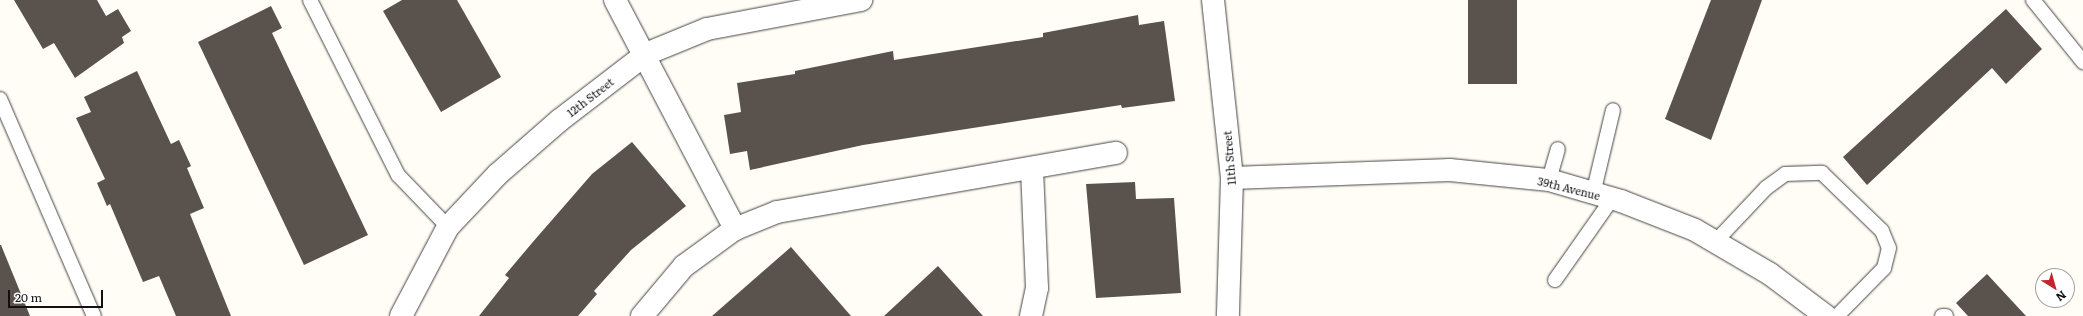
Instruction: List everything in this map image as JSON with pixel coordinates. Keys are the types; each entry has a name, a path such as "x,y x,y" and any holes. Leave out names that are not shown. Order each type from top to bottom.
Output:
{"street":[{"path":"615,0 646,54 735,230"},
{"name":"12th Street","path":"401,316 448,227 498,174 560,120 646,54 707,29 861,0"},
{"name":"11th Street","path":"1213,0 1232,178 1228,316"},
{"path":"642,316 684,266 735,230 777,212 1032,169 1116,153"},
{"path":"1031,316 1037,288 1032,169"},
{"name":"39th Avenue","path":"1232,178 1450,170 1548,180 1602,197 1695,230 1770,274 1817,314"}],"lane":[{"path":"310,0 398,175 448,227"},
{"path":"2033,0 2083,62"},
{"path":"0,99 94,316"},
{"path":"1555,280 1602,197 1613,110"},
{"path":"1548,180 1558,149"},
{"path":"1715,242 1766,188 1785,174 1822,173 1882,231 1889,248 1884,268 1837,316"}],"building":[{"path":"14,0 97,0 106,16 118,9 131,31 122,37 124,43 75,78 54,43 43,49"},
{"path":"402,0 457,0 501,77 441,112 383,11"},
{"path":"1468,0 1517,0 1517,84 1468,84"},
{"path":"1711,0 1762,0 1711,140 1665,119"},
{"path":"271,6 282,28 272,33 368,235 304,265 198,42"},
{"path":"2006,9 2042,49 2006,84 1992,68 1867,185 1843,157"},
{"path":"1138,15 1139,25 1164,21 1175,101 1122,108 1121,105 863,145 750,170 747,151 730,154 724,115 741,112 737,83 795,74 795,71 893,51 894,60 1043,37 1043,33"},
{"path":"137,71 171,144 179,140 191,166 187,168 204,208 190,214 231,316 176,316 159,276 143,282 110,204 107,206 97,183 105,179 76,118 91,112 84,97"},
{"path":"632,142 686,206 631,250 594,291 597,294 578,316 479,316 509,278 505,275 592,174"},
{"path":"1135,182 1136,199 1174,198 1181,293 1096,298 1086,184"},
{"path":"1,245 30,316 0,316"},
{"path":"791,247 851,316 712,316"},
{"path":"938,266 983,316 884,316"},
{"path":"1987,274 2026,316 1968,316 1956,303"}]}
